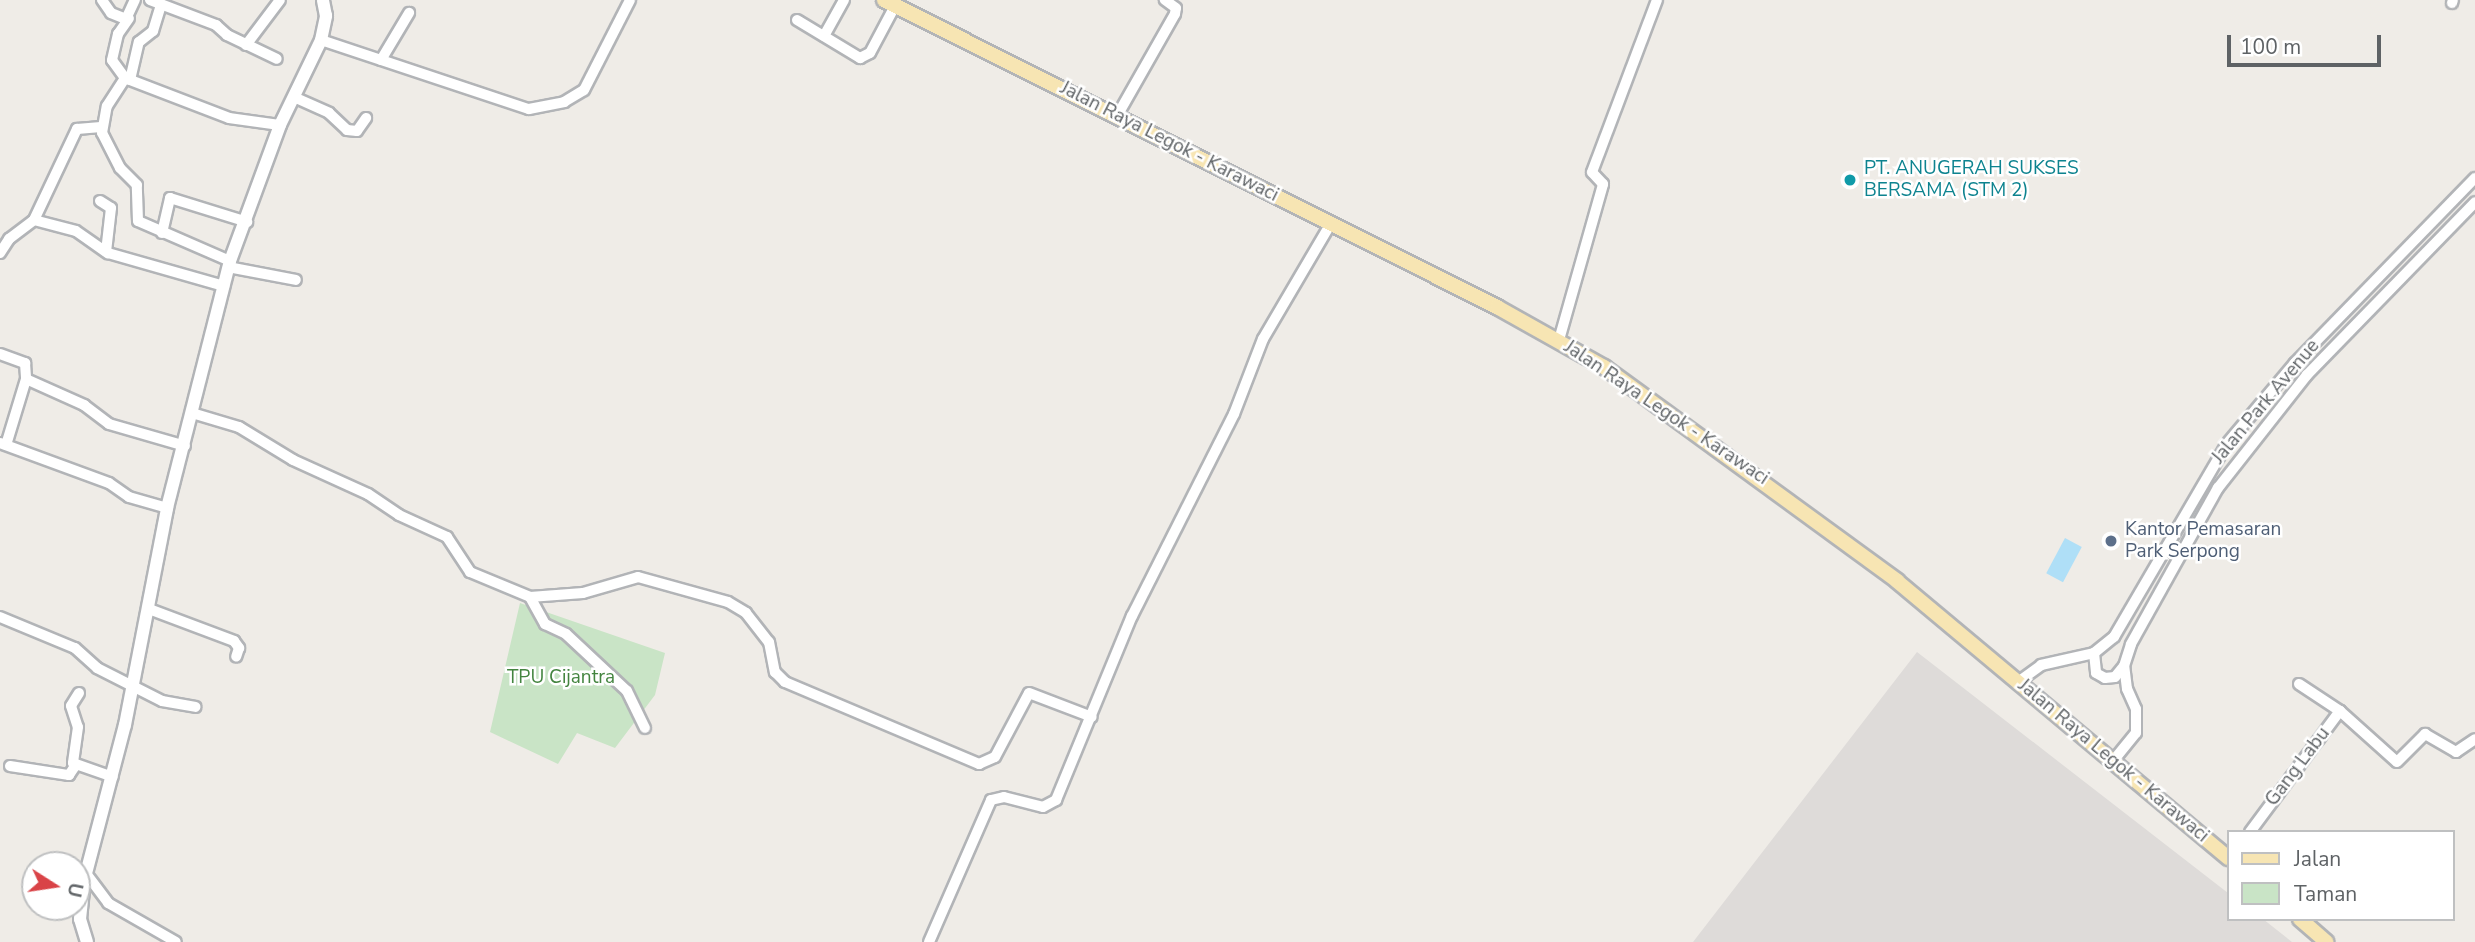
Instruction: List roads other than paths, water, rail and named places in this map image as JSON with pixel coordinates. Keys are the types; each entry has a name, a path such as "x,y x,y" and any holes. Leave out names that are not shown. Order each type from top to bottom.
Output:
{"main road":[{"name":"Jalan Raya Legok - Karawaci","path":"889,3 1559,340 1760,477 1896,581 2226,856"},
{"path":"2302,921 2326,942"}],"street":[{"path":"102,0 111,13 129,18"},
{"path":"135,0 129,18 118,34 112,60 128,79 216,114 252,125 279,125"},
{"path":"150,0 216,25 277,60"},
{"path":"247,45 280,0"},
{"path":"91,852 113,777 149,609 167,508 185,446 229,264 247,222 279,125 296,98 321,40 326,16 323,0"},
{"path":"321,40 499,103 529,109 564,102 584,90 630,0"},
{"path":"824,36 844,0"},
{"path":"1117,116 1175,13 1176,8 1165,0"},
{"path":"1559,340 1575,272 1603,184 1592,172 1657,0"},
{"path":"797,20 856,57 866,57 889,3"},
{"path":"161,4 153,31 139,42 128,79 114,91 101,127 120,168 137,185 138,221 229,264 296,280"},
{"path":"381,60 409,13"},
{"path":"296,98 329,114 346,130 357,131 366,118"},
{"path":"0,253 9,239 34,220 77,129 101,127"},
{"name":"Jalan Park Avenue","path":"2094,653 2114,637 2226,445 2295,363 2475,178"},
{"path":"162,233 170,198 247,222"},
{"path":"100,201 111,208 106,251"},
{"name":"Jalan Park Avenue","path":"2124,666 2131,644 2241,453 2307,375 2475,202"},
{"path":"34,220 76,231 106,251 224,286"},
{"path":"929,942 991,800 1004,797 1030,806 1052,804 1092,717 1137,605 1234,414 1263,339 1331,223"},
{"path":"0,354 25,363 26,379 3,444 109,482 129,497 167,508"},
{"path":"26,379 84,405 109,424 185,446"},
{"path":"192,413 239,426 293,460 368,494 399,515 447,537 470,572 530,597 571,595 638,577 728,603 746,613 769,642 775,672 785,682 979,764 995,757 1020,702 1029,693 1092,717"},
{"path":"2226,445 2241,453"},
{"path":"2216,459 2230,469"},
{"path":"2137,596 2153,604"},
{"path":"530,597 545,624 566,634 627,691 645,728"},
{"path":"149,609 234,640 239,648 236,657"},
{"path":"0,617 75,648 97,668 179,707 195,707"},
{"path":"2018,682 2056,658 2094,653 2096,673 2105,678 2115,677 2124,666"},
{"path":"2113,761 2136,733 2136,709 2127,689 2124,666"},
{"path":"2299,684 2340,711"},
{"path":"10,766 69,775 75,766 78,727 71,706 79,693"},
{"name":"Gang Labu","path":"2251,830 2340,711 2397,762 2424,734 2455,752 2475,739"},
{"path":"75,766 113,777"},
{"path":"91,880 107,903 176,942"},
{"path":"82,921 87,942"}],"water":[{"path":"2065,538 2082,547 2063,582 2046,573"}],"place":[{"name":"PT. ANUGERAH SUKSES BERSAMA (STM 2)","path":"1850,180"},
{"name":"Kantor Pemasaran Park Serpong","path":"2111,541"}],"park label":[{"name":"TPU Cijantra","path":"561,678"}]}
